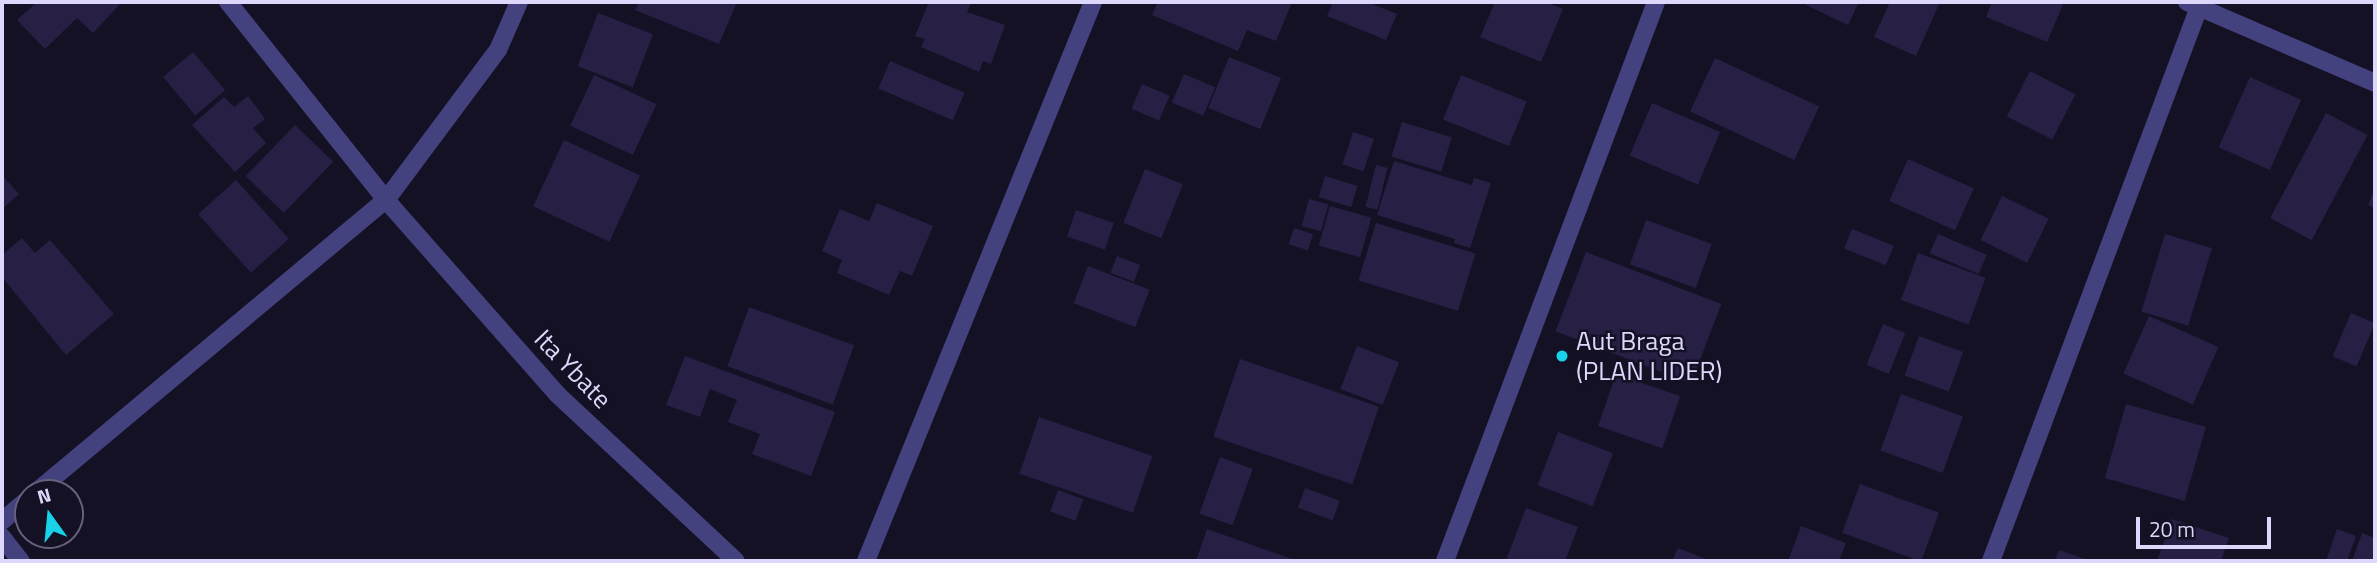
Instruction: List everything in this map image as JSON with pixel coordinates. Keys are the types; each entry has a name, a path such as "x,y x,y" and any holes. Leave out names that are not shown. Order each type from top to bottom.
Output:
{"street":[{"name":"Ita Ybate","path":"228,2 386,200 558,395 736,561"},
{"path":"52,479 386,200 498,50 519,2"},
{"path":"866,561 1093,2"},
{"path":"1445,561 1656,2"},
{"path":"1991,561 2193,4 2375,83"},
{"path":"2,537 21,561"}],"building":[{"path":"37,2 122,2 93,33 77,18 45,49 17,20"},
{"path":"639,2 737,2 719,44 635,10"},
{"path":"929,2 968,2 971,3 967,12 1005,25 991,64 983,61 979,72 921,47 925,39 915,36"},
{"path":"1158,2 1292,2 1276,41 1247,30 1238,51 1152,15"},
{"path":"1333,2 1367,2 1397,14 1386,40 1327,16"},
{"path":"1495,2 1545,2 1563,9 1541,62 1480,37"},
{"path":"1808,2 1859,2 1848,25 1806,5"},
{"path":"1890,2 1940,2 1916,56 1874,37"},
{"path":"1992,2 2064,2 2047,42 1986,17"},
{"path":"598,13 653,34 633,87 578,66"},
{"path":"193,52 225,90 195,115 163,77"},
{"path":"1229,57 1281,78 1260,129 1208,108"},
{"path":"1715,58 1819,107 1794,160 1690,111"},
{"path":"890,61 965,93 953,120 878,89"},
{"path":"2030,71 2075,94 2052,140 2007,116"},
{"path":"1184,74 1215,87 1203,116 1172,103"},
{"path":"594,75 657,104 633,155 570,126"},
{"path":"1461,75 1527,102 1509,146 1443,120"},
{"path":"2250,77 2301,100 2270,170 2219,147"},
{"path":"1142,84 1170,96 1159,121 1131,109"},
{"path":"248,96 265,119 253,128 266,143 235,172 192,125 224,97 234,107"},
{"path":"1652,103 1720,132 1698,184 1630,155"},
{"path":"2326,113 2367,135 2312,240 2270,218"},
{"path":"1402,122 1452,137 1441,172 1391,156"},
{"path":"295,125 333,162 284,213 246,176"},
{"path":"1353,132 1374,139 1363,171 1342,164"},
{"path":"564,140 640,175 609,242 533,206"},
{"path":"1908,159 1974,188 1955,230 1889,201"},
{"path":"1394,161 1472,185 1474,178 1491,183 1470,248 1454,243 1455,239 1377,215"},
{"path":"1376,165 1388,168 1377,210 1366,207"},
{"path":"1145,169 1183,184 1161,238 1123,223"},
{"path":"2,175 19,194 2,209"},
{"path":"1325,176 1358,186 1351,207 1319,197"},
{"path":"236,180 289,239 251,273 198,214"},
{"path":"2375,188 2375,208 2368,205"},
{"path":"2002,196 2049,219 2027,263 1981,240"},
{"path":"1309,199 1328,204 1321,231 1302,226"},
{"path":"877,203 933,226 912,276 900,271 889,295 837,273 842,260 822,251 840,209 869,221"},
{"path":"1330,206 1371,218 1360,257 1319,245"},
{"path":"1076,210 1114,223 1105,249 1067,236"},
{"path":"1646,220 1712,244 1696,288 1630,264"},
{"path":"1376,223 1475,253 1458,311 1358,280"},
{"path":"1294,228 1313,234 1308,250 1289,244"},
{"path":"1852,229 1894,246 1886,265 1844,248"},
{"path":"1938,234 1987,255 1979,274 1930,253"},
{"path":"2165,234 2212,248 2188,326 2141,311"},
{"path":"22,238 35,253 50,240 114,314 66,355 2,277 2,255"},
{"path":"1586,252 1721,304 1691,383 1556,331"},
{"path":"1918,253 1986,278 1969,325 1901,300"},
{"path":"1117,256 1140,265 1134,282 1111,273"},
{"path":"1088,266 1150,290 1135,327 1074,303"},
{"path":"749,307 854,345 833,405 727,366"},
{"path":"2351,313 2375,323 2357,366 2333,356"},
{"path":"2149,316 2218,347 2193,404 2123,374"},
{"path":"1883,324 1905,333 1889,374 1867,365"},
{"path":"1919,336 1963,352 1949,392 1905,375"},
{"path":"1357,346 1399,362 1383,405 1341,389"},
{"path":"685,356 835,412 811,476 752,454 760,434 728,422 737,400 710,389 700,417 666,405"},
{"path":"1240,359 1379,407 1352,484 1213,437"},
{"path":"1616,374 1680,396 1662,448 1598,426"},
{"path":"1901,394 1963,417 1942,473 1880,450"},
{"path":"2126,404 2206,427 2185,501 2105,478"},
{"path":"1039,417 1152,456 1133,513 1019,474"},
{"path":"1558,432 1613,453 1593,506 1538,485"},
{"path":"1220,457 1253,469 1232,525 1199,513"},
{"path":"1860,484 1939,513 1921,561 1842,533"},
{"path":"1305,488 1340,501 1333,520 1298,508"},
{"path":"1058,490 1083,499 1076,521 1050,512"},
{"path":"1526,508 1578,527 1565,561 1506,560"},
{"path":"2172,519 2229,538 2221,561 2157,561"},
{"path":"1801,526 1846,543 1839,561 1788,561"},
{"path":"1207,529 1292,559 1196,561"},
{"path":"2337,529 2356,536 2347,561 2326,561"},
{"path":"2362,533 2375,538 2375,561 2352,561"},
{"path":"1678,548 1711,561 1672,561"},
{"path":"2059,550 2091,561 2055,561"}],"place":[{"name":"Aut Braga (PLAN LIDER)","path":"1562,356"}]}
